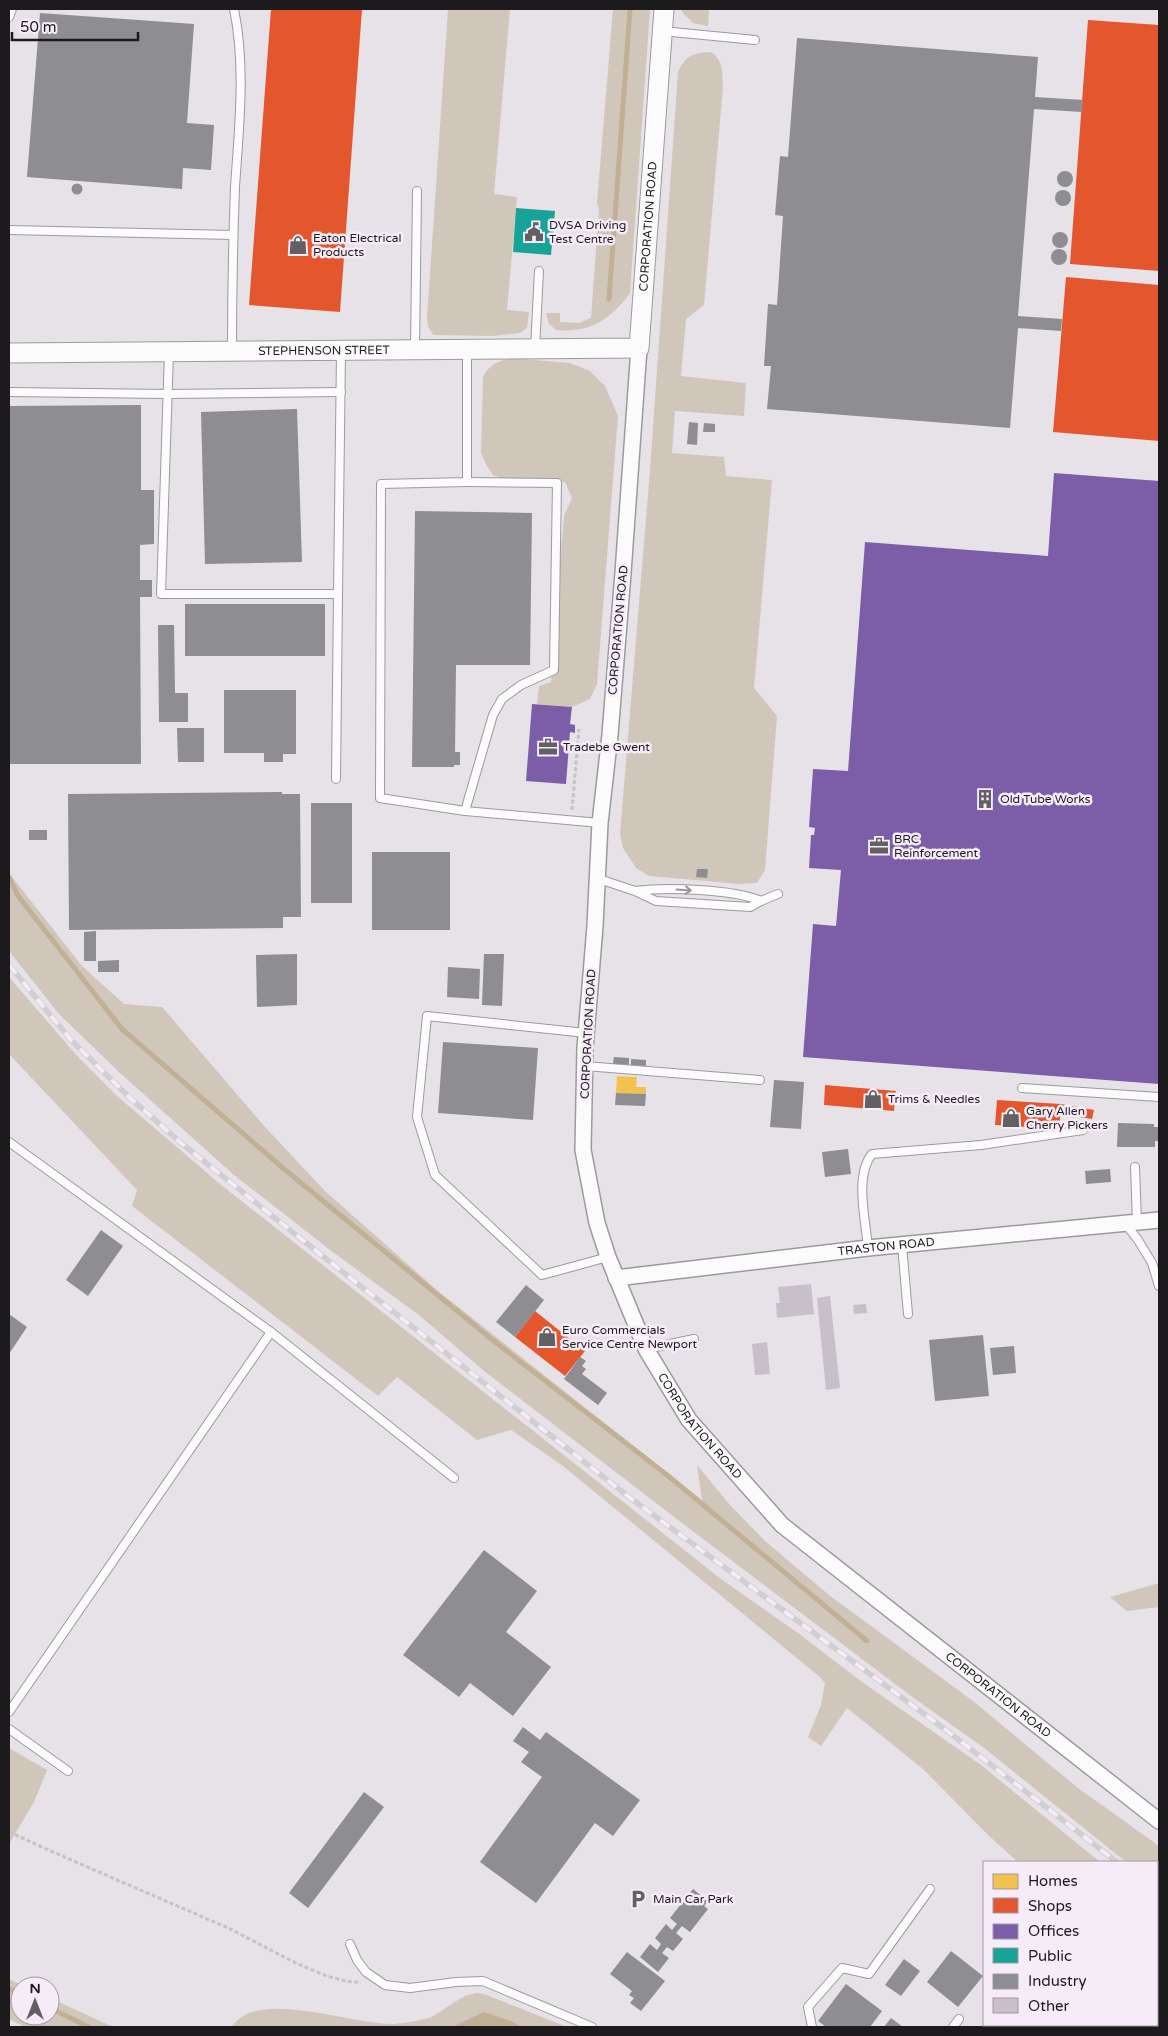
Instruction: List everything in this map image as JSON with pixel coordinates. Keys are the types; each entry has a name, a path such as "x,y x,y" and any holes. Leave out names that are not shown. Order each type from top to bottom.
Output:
{"street":[{"name":"CORPORATION ROAD","path":"664,9 621,601 610,735 600,823 586,1033 583,1150 597,1223 616,1278 646,1350 689,1420 782,1525 1159,1821"},
{"name":"STEPHENSON STREET","path":"9,354 639,348"},
{"name":"TRASTON ROAD","path":"616,1278 868,1248 1159,1220"}],"lane":[{"path":"9,17 12,9"},
{"path":"232,352 233,235 241,91 240,35 234,9"},
{"path":"662,31 755,40"},
{"path":"415,351 417,191"},
{"path":"9,230 233,235"},
{"path":"535,349 540,270"},
{"path":"467,350 467,482"},
{"path":"336,779 341,352"},
{"path":"168,353 162,594 338,594"},
{"path":"9,392 168,394 340,392"},
{"path":"465,811 493,715 502,699 521,684 554,670 557,483 467,482 381,484 380,798 465,811 600,823"},
{"path":"596,878 635,891 656,901 750,907 778,894"},
{"path":"635,891 656,888 707,892 749,896 761,901"},
{"path":"586,1033 426,1016 417,1117 435,1175 542,1275 608,1257"},
{"path":"585,1066 760,1080"},
{"path":"1022,1088 1159,1097"},
{"path":"868,1248 862,1187 864,1171 872,1154 981,1146 1083,1130"},
{"path":"9,1142 271,1332 454,1478"},
{"path":"1135,1168 1131,1222 1138,1240 1152,1263 1159,1286"},
{"path":"902,1245 908,1314"},
{"path":"9,1712 271,1332"},
{"path":"646,1350 694,1339"},
{"path":"9,1729 68,1771"},
{"path":"812,2027 808,2006 842,1968 869,1974 930,1889"},
{"path":"350,1944 357,1960 366,1972 385,1985 410,1988 456,1982 483,1981 592,2027"},
{"path":"953,2027 959,2019"}],"path":[{"path":"571,820 579,729"},
{"path":"9,1832 230,1929 334,1979 377,1981"}],"shaded area":[{"path":"448,9 510,9 494,194 517,197 507,310 529,312 527,328 520,333 492,336 433,335 428,326 427,318"},
{"path":"613,9 650,9 630,293 615,311 598,323 579,329 556,330 549,324 546,313 560,313 560,322 579,323 591,318 599,209 597,203"},
{"path":"682,9 709,9 708,26 693,23 682,12"},
{"path":"711,52 720,63 723,87 704,305 686,319 681,376 746,383 744,416 675,411 672,453 724,457 726,476 772,480 754,688 777,716 765,870 757,883 740,884 649,876 636,868 623,848 620,834 650,470 678,72 687,58 699,53"},
{"path":"511,358 570,363 590,371 605,386 618,416 597,684 590,699 572,707 537,704 539,686 551,682 564,516 572,498 565,482 501,478 493,475 481,453 483,377 494,364"},
{"path":"9,873 82,966 124,1004 162,1007 265,1127 325,1191 438,1291 702,1500 697,1465 730,1505 765,1541 829,1595 973,1701 1078,1788 1159,1846 1159,1886 1158,1861 1126,1861 1121,1858 984,1748 911,1696 686,1526 484,1371 419,1315 334,1253 234,1175 120,1073 59,1014 9,951"},
{"path":"9,977 79,1058 116,1095 220,1184 721,1579 798,1633 862,1682 981,1765 1099,1861 1017,1861 989,1836 923,1769 847,1708 821,1746 808,1737 821,1705 825,1683 820,1677 563,1466 511,1430 477,1440 397,1377 378,1396 132,1206 137,1190 9,1054"},
{"path":"1159,1583 1159,1607 1127,1611 1110,1597"},
{"path":"9,1748 47,1770 34,1802 9,1844"},
{"path":"9,1979 10,2020 9,2019"},
{"path":"477,1993 484,1994 567,2027 231,2027 242,2017 256,2011 274,2009 315,2012 376,2023 407,2023 430,2017 460,1999"},
{"path":"60,2003 113,2027 23,2026 60,2026"},
{"path":"484,2012 511,2021 523,2027 452,2027"}],"building: Homes":[{"path":"617,1076 637,1077 636,1087 646,1087 646,1094 616,1093"}],"building: Shops":[{"path":"271,9 362,9 340,312 249,305"},
{"path":"1088,20 1159,25 1159,271 1070,264"},
{"path":"1066,277 1159,285 1159,441 1053,432"},
{"path":"825,1085 896,1091 894,1111 824,1105"},
{"path":"997,1100 1061,1104 1094,1110 1092,1119 1060,1114 1060,1129 995,1125"},
{"path":"535,1311 585,1351 565,1376 515,1337"}],"building: Offices":[{"name":"Old Tube Works","path":"1054,473 1159,481 1159,1084 803,1057 813,924 836,926 841,870 809,868 811,835 814,835 815,828 809,827 813,769 848,771 865,542 1048,556"},
{"path":"532,704 572,707 570,724 575,725 575,733 570,732 566,784 526,781"}],"building: Public":[{"path":"516,208 555,211 551,255 513,252"}],"building: Industry":[{"path":"40,13 194,24 187,123 214,125 211,170 183,168 182,189 27,177"},
{"path":"797,38 1038,57 1035,97 1083,100 1082,112 1034,109 1018,316 1062,319 1061,331 1018,328 1010,428 767,409 771,366 764,366 768,304 777,305 783,216 775,215 780,156 788,157"},
{"path":"1065,171 1071,173 1073,179 1071,185 1065,187 1059,185 1057,179 1059,173"},
{"path":"75,184 79,184 82,189 81,193 75,194 72,191 72,187"},
{"path":"1063,190 1069,192 1071,198 1069,204 1063,206 1057,204 1055,198 1057,192"},
{"path":"1060,232 1066,234 1068,240 1066,246 1060,248 1054,246 1052,240 1054,234"},
{"path":"1059,249 1065,251 1067,257 1065,263 1059,265 1053,263 1051,257 1053,251"},
{"path":"141,405 141,490 154,490 154,544 140,545 140,580 152,580 152,597 140,597 141,764 9,764 9,406"},
{"path":"297,409 302,562 205,564 201,412"},
{"path":"689,422 698,423 697,445 687,444"},
{"path":"704,423 715,424 715,432 703,432"},
{"path":"415,511 532,513 530,665 456,665 455,752 460,752 460,765 454,765 454,767 412,767"},
{"path":"185,604 325,604 325,656 185,656"},
{"path":"158,625 174,625 175,693 188,693 188,722 159,722"},
{"path":"224,690 296,690 296,754 283,754 283,762 264,762 264,753 224,753"},
{"path":"177,728 204,728 204,762 178,762"},
{"path":"282,792 282,794 300,794 301,917 283,917 283,928 69,930 68,794"},
{"path":"311,803 352,803 352,903 311,903"},
{"path":"29,830 47,830 47,840 29,840"},
{"path":"372,852 450,852 450,930 372,930"},
{"path":"697,869 708,869 707,878 696,877"},
{"path":"96,931 96,961 84,961 84,932"},
{"path":"297,954 297,1005 257,1007 256,955"},
{"path":"484,954 504,954 502,1006 482,1005"},
{"path":"119,960 119,972 98,972 98,961"},
{"path":"448,967 480,969 479,999 447,997"},
{"path":"443,1042 538,1048 533,1120 438,1113"},
{"path":"614,1057 629,1058 629,1065 613,1064"},
{"path":"631,1059 646,1060 646,1066 631,1065"},
{"path":"774,1080 804,1082 801,1129 770,1127"},
{"path":"616,1093 646,1094 645,1106 615,1105"},
{"path":"1118,1123 1154,1124 1154,1127 1159,1127 1159,1141 1155,1141 1155,1147 1117,1147"},
{"path":"848,1149 851,1174 825,1177 822,1152"},
{"path":"1110,1169 1111,1182 1086,1184 1085,1171"},
{"path":"101,1230 123,1246 88,1296 66,1280"},
{"path":"526,1285 544,1300 515,1337 496,1322"},
{"path":"9,1314 27,1327 9,1354"},
{"path":"983,1335 989,1396 935,1401 929,1340"},
{"path":"1014,1346 1016,1373 993,1375 990,1348"},
{"path":"580,1357 586,1361 582,1366 586,1369 582,1374 607,1393 598,1405 564,1379"},
{"path":"484,1550 537,1591 506,1632 551,1667 513,1716 470,1683 459,1697 403,1655"},
{"path":"523,1727 540,1740 546,1732 640,1800 613,1836 595,1823 536,1903 480,1862 542,1777 521,1762 529,1752 513,1741"},
{"path":"364,1792 384,1807 308,1908 289,1893"},
{"path":"693,1889 708,1901 704,1906 708,1909 690,1932 682,1926 676,1933 683,1939 673,1951 667,1947 662,1953 669,1958 658,1972 640,1957 650,1944 657,1950 661,1944 655,1938 666,1924 672,1930 677,1924 670,1918"},
{"path":"951,1951 983,1976 958,2007 927,1982"},
{"path":"627,1952 665,1981 641,2011 630,2003 634,1998 629,1995 632,1991 610,1974"},
{"path":"904,1959 920,1971 901,1996 885,1985"},
{"path":"846,1984 882,2011 870,2027 826,2027 818,2021"},
{"path":"891,2018 903,2027 884,2027"}],"building: Other":[{"path":"811,1284 814,1314 777,1318 776,1303 780,1303 778,1287"},
{"path":"830,1296 840,1388 826,1390 817,1298"},
{"path":"866,1304 867,1313 854,1314 853,1305"},
{"path":"767,1342 770,1374 755,1375 752,1344"}],"waterway":[{"path":"609,299 630,9"},
{"path":"9,877 18,896 122,1029 284,1169 495,1342 667,1475 867,1641"},
{"path":"60,2013 89,2027"}],"railway":[{"path":"9,965 71,1040 129,1097 180,1142 629,1497 946,1730 1116,1861"}],"place":[{"name":"DVSA Driving Test Centre","path":"534,232"},
{"name":"Eaton Electrical Products","path":"298,245"},
{"name":"Tradebe Gwent","path":"548,747"},
{"name":"Old Tube Works","path":"985,799"},
{"name":"BRC Reinforcement","path":"879,846"},
{"name":"Trims & Needles","path":"873,1099"},
{"name":"Gary Allen Cherry Pickers","path":"1011,1118"},
{"name":"Euro Commercials Service Centre Newport","path":"547,1337"},
{"name":"Main Car Park","path":"638,1899"}]}
